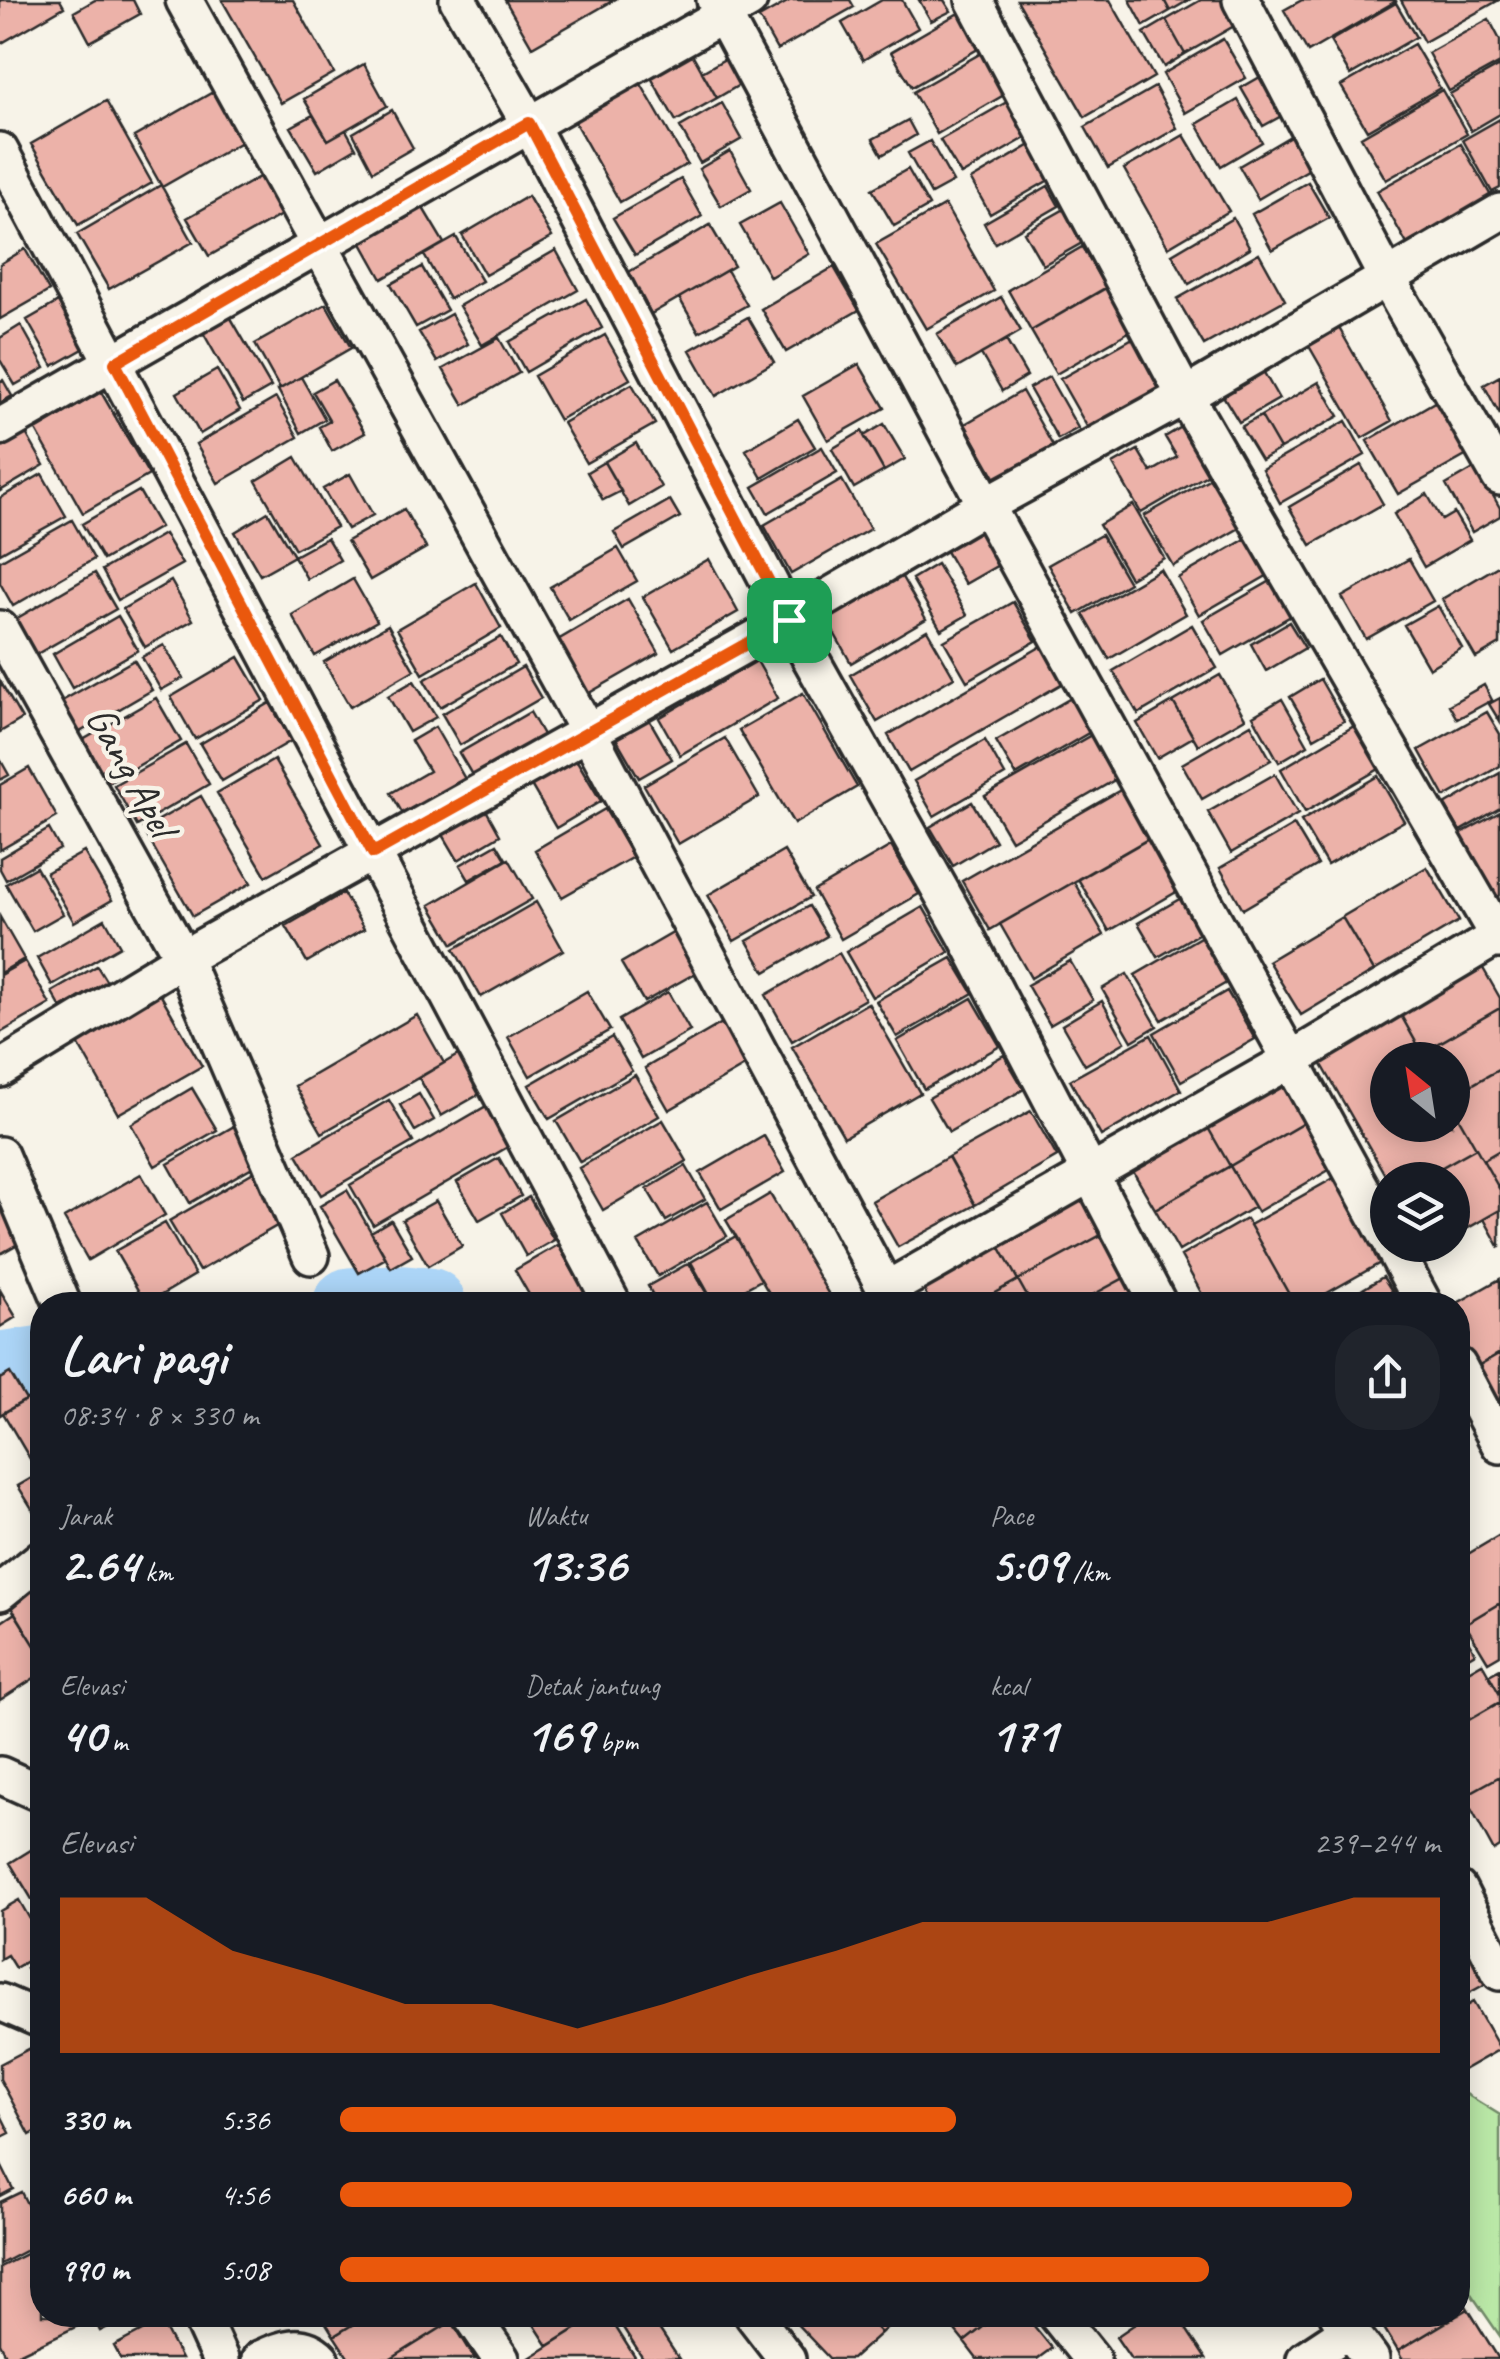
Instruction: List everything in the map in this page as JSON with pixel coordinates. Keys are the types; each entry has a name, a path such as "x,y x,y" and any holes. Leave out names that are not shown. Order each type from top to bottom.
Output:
{"street":[{"path":"184,0 588,732 887,1292"},
{"path":"458,0 529,123 789,620 965,934 1152,1292"},
{"path":"898,1292 1092,1174 1499,937 1185,396 974,0"},
{"path":"1241,0 1386,276 1500,477"},
{"path":"0,427 729,5 986,505 1370,1204"},
{"path":"0,151 606,1292"},
{"path":"0,1069 183,958 1185,396 1500,212"},
{"name":"Gang Apel","path":"0,629 183,958 311,1256"},
{"path":"0,1155 57,1292"},
{"path":"1401,1262 1417,1292"},
{"path":"1470,1389 1500,1445"},
{"path":"0,1592 30,1568"},
{"path":"0,1775 30,1789"},
{"path":"1470,1913 1500,1972"},
{"path":"0,2002 30,2015"},
{"path":"205,2327 220,2359"},
{"path":"480,2327 501,2359"},
{"path":"1067,2327 1092,2359"},
{"path":"1305,2359 1338,2327"},
{"path":"1347,2327 1371,2359"},
{"path":"260,2359 299,2346 322,2359"}],"green space":[{"path":"1470,2096 1500,2115 1500,2336 1470,2292"}],"building":[{"path":"0,0 60,0 64,7 0,44"},
{"path":"95,0 133,0 140,14 90,42 74,12"},
{"path":"222,0 293,0 334,73 281,103"},
{"path":"505,0 614,0 532,47"},
{"path":"791,0 850,0 854,7 777,50 759,18"},
{"path":"882,0 902,0 918,28 863,60 842,23"},
{"path":"919,0 944,0 951,11 931,21"},
{"path":"1017,0 1110,0 1154,77 1085,117"},
{"path":"1130,0 1164,0 1170,11 1144,26"},
{"path":"1164,0 1189,0 1170,11"},
{"path":"1201,0 1228,0 1241,22 1185,54 1166,20"},
{"path":"1302,0 1396,1 1308,52 1284,10"},
{"path":"1401,0 1499,0 1424,42"},
{"path":"1396,3 1416,37 1350,75 1330,41"},
{"path":"962,11 983,46 912,87 891,52"},
{"path":"1489,19 1500,40 1500,63 1449,91 1428,53"},
{"path":"1166,20 1185,54 1164,67 1144,33"},
{"path":"1223,39 1246,78 1185,113 1163,74"},
{"path":"1414,44 1440,88 1367,130 1341,86"},
{"path":"690,50 717,98 676,121 649,74"},
{"path":"985,51 1009,92 937,134 913,92"},
{"path":"732,55 746,81 717,98 702,72"},
{"path":"364,64 387,106 328,140 304,99"},
{"path":"1500,66 1500,114 1471,131 1450,94"},
{"path":"1274,69 1296,108 1263,126 1241,88"},
{"path":"637,77 687,164 620,202 570,114"},
{"path":"1155,87 1177,128 1108,168 1085,127"},
{"path":"1442,90 1467,134 1386,180 1361,137"},
{"path":"213,92 241,142 162,187 134,137"},
{"path":"1014,98 1034,133 961,175 940,140"},
{"path":"1238,100 1262,142 1221,166 1197,124"},
{"path":"106,101 152,183 78,225 31,144"},
{"path":"722,103 742,139 700,163 680,127"},
{"path":"392,110 413,148 373,171 353,133"},
{"path":"313,115 328,140 346,130 356,148 317,171 291,127"},
{"path":"1500,119 1500,188 1492,192 1463,140"},
{"path":"908,120 916,135 882,155 873,139"},
{"path":"1299,131 1318,164 1258,199 1239,166"},
{"path":"1184,135 1229,211 1168,247 1124,169"},
{"path":"930,141 953,182 931,194 908,153"},
{"path":"1034,143 1054,177 990,214 971,180"},
{"path":"1461,144 1491,196 1407,244 1377,191"},
{"path":"730,151 751,189 721,206 699,169"},
{"path":"908,169 929,206 894,226 872,189"},
{"path":"268,172 290,210 209,256 187,218"},
{"path":"681,179 702,216 635,255 613,218"},
{"path":"1308,182 1329,218 1272,250 1252,214"},
{"path":"161,185 193,242 109,289 77,234"},
{"path":"1048,186 1059,206 995,243 984,223"},
{"path":"528,196 552,237 485,275 462,235"},
{"path":"420,203 444,243 382,279 359,238"},
{"path":"780,203 809,254 770,277 740,225"},
{"path":"945,205 994,291 926,329 876,244"},
{"path":"1070,206 1089,239 1043,265 1024,232"},
{"path":"1233,218 1250,248 1189,284 1172,254"},
{"path":"710,225 734,266 651,314 627,273"},
{"path":"456,237 482,281 449,299 424,255"},
{"path":"1082,247 1106,288 1031,331 1008,290"},
{"path":"25,249 49,291 0,319 0,264"},
{"path":"556,250 578,290 482,345 459,306"},
{"path":"1259,253 1285,300 1204,345 1177,299"},
{"path":"422,267 447,310 416,327 391,284"},
{"path":"834,267 859,310 786,352 761,309"},
{"path":"727,270 747,305 699,332 679,298"},
{"path":"1112,284 1137,327 1056,374 1031,331"},
{"path":"72,294 99,340 53,366 27,320"},
{"path":"1001,297 1021,331 957,368 937,334"},
{"path":"586,299 602,328 526,372 509,342"},
{"path":"326,304 351,348 280,389 255,344"},
{"path":"228,313 271,387 243,403 201,329"},
{"path":"451,314 468,344 437,362 419,332"},
{"path":"748,317 774,362 716,396 690,350"},
{"path":"21,325 45,368 15,385 0,360 0,338"},
{"path":"1339,328 1392,421 1362,438 1309,346"},
{"path":"1140,334 1169,384 1089,430 1060,379"},
{"path":"605,335 630,379 559,420 534,376"},
{"path":"499,338 519,373 464,405 443,369"},
{"path":"1006,340 1027,376 1002,391 981,354"},
{"path":"1258,362 1279,399 1239,422 1217,386"},
{"path":"859,364 885,408 828,440 803,396"},
{"path":"217,370 240,410 200,434 177,393"},
{"path":"1500,376 1500,415 1484,385"},
{"path":"301,377 325,419 301,433 278,390"},
{"path":"1049,377 1078,428 1058,439 1029,388"},
{"path":"334,380 365,433 332,451 319,427 330,421 313,392"},
{"path":"0,381 12,396 0,403"},
{"path":"1319,382 1339,416 1280,449 1261,416"},
{"path":"632,384 655,424 586,463 563,423"},
{"path":"1022,391 1053,446 996,479 965,424"},
{"path":"101,392 149,475 83,513 36,430"},
{"path":"1445,396 1476,450 1398,494 1367,441"},
{"path":"276,398 298,437 218,483 196,444"},
{"path":"1261,416 1280,449 1261,460 1241,427"},
{"path":"798,419 815,447 762,478 746,450"},
{"path":"1346,421 1365,455 1280,503 1262,469"},
{"path":"1190,422 1217,469 1141,513 1113,464 1138,450 1151,472 1177,457 1165,437"},
{"path":"884,424 905,459 884,471 864,436"},
{"path":"23,428 44,465 0,491 0,441"},
{"path":"862,431 884,471 854,488 832,449"},
{"path":"636,443 661,487 629,506 604,462"},
{"path":"822,447 837,473 768,513 753,487"},
{"path":"296,457 336,527 295,549 256,481"},
{"path":"604,462 621,491 603,500 587,472"},
{"path":"1361,465 1383,504 1311,545 1289,507"},
{"path":"1477,467 1500,508 1500,516 1472,532 1446,485"},
{"path":"42,474 66,516 0,553 0,498"},
{"path":"350,474 373,515 347,529 323,489"},
{"path":"1214,476 1243,526 1173,566 1144,516"},
{"path":"842,480 870,529 791,574 764,525"},
{"path":"139,491 160,527 103,560 82,524"},
{"path":"1427,494 1442,520 1454,513 1470,540 1424,567 1394,514"},
{"path":"670,500 680,517 624,549 614,532"},
{"path":"1133,505 1164,558 1130,578 1099,525"},
{"path":"404,509 426,548 370,580 347,541"},
{"path":"268,512 294,556 260,575 235,532"},
{"path":"982,517 1007,560 965,584 940,541"},
{"path":"72,520 94,559 13,606 0,583 0,561"},
{"path":"164,534 182,564 118,600 102,570"},
{"path":"1101,535 1129,583 1076,614 1048,565"},
{"path":"1249,537 1270,574 1199,615 1178,578"},
{"path":"327,538 340,560 307,579 294,556"},
{"path":"618,548 637,581 569,620 550,587"},
{"path":"709,559 738,612 673,649 643,597"},
{"path":"1409,559 1433,601 1366,639 1342,597"},
{"path":"937,564 967,615 941,630 912,579"},
{"path":"1500,565 1500,644 1476,658 1442,599"},
{"path":"1160,569 1186,614 1109,659 1083,614"},
{"path":"899,572 926,619 851,663 824,615"},
{"path":"95,573 116,609 35,655 14,620"},
{"path":"1276,578 1296,613 1223,655 1203,620"},
{"path":"353,579 377,621 315,656 292,615"},
{"path":"171,581 193,620 145,647 123,609"},
{"path":"476,583 501,628 423,674 397,629"},
{"path":"628,599 659,653 582,697 551,644"},
{"path":"1013,602 1036,641 967,681 944,641"},
{"path":"1438,606 1462,648 1429,668 1404,625"},
{"path":"118,616 138,650 72,688 53,654"},
{"path":"1289,622 1305,648 1266,671 1251,644"},
{"path":"388,625 414,670 350,707 324,662"},
{"path":"1192,625 1217,668 1138,714 1113,671"},
{"path":"927,630 954,677 877,722 850,675"},
{"path":"501,637 516,664 440,707 424,680"},
{"path":"164,645 183,678 161,690 142,657"},
{"path":"1042,646 1063,683 909,772 888,735"},
{"path":"239,657 264,700 195,739 171,697"},
{"path":"134,660 152,690 73,736 55,705"},
{"path":"757,661 778,698 680,755 659,718"},
{"path":"523,667 541,698 460,745 442,714"},
{"path":"1220,675 1245,718 1198,745 1173,702"},
{"path":"1320,679 1344,721 1314,738 1290,697"},
{"path":"0,681 22,719 0,732"},
{"path":"414,681 436,717 409,732 388,696"},
{"path":"1484,685 1492,700 1457,719 1449,705"},
{"path":"803,693 857,787 794,824 739,730"},
{"path":"1078,694 1097,728 1016,775 996,741"},
{"path":"156,698 181,741 101,787 76,744"},
{"path":"1500,698 1500,722 1489,704"},
{"path":"1282,699 1308,745 1279,762 1253,716"},
{"path":"1173,702 1193,737 1157,758 1137,723"},
{"path":"270,703 291,741 222,781 200,744"},
{"path":"643,709 672,759 639,778 610,728"},
{"path":"530,712 546,740 475,780 459,753"},
{"path":"1487,712 1500,734 1500,766 1445,797 1419,750"},
{"path":"1251,724 1271,760 1202,799 1182,764"},
{"path":"1354,726 1379,769 1305,812 1281,769"},
{"path":"435,727 465,779 403,814 391,793 429,771 411,741"},
{"path":"1093,734 1118,778 1011,840 985,796"},
{"path":"725,738 759,797 678,844 644,785"},
{"path":"985,740 1005,775 934,816 914,781"},
{"path":"186,744 209,784 137,826 114,785"},
{"path":"573,754 601,801 556,828 528,780"},
{"path":"0,759 9,775 0,780"},
{"path":"274,760 323,844 266,876 217,793"},
{"path":"29,768 57,817 0,850 0,785"},
{"path":"1500,773 1500,808 1460,831 1445,805"},
{"path":"1275,774 1298,814 1231,853 1208,812"},
{"path":"1378,776 1404,821 1327,865 1301,821"},
{"path":"1124,788 1152,837 990,930 962,881"},
{"path":"201,796 251,883 193,916 143,829"},
{"path":"972,802 995,841 953,866 930,827"},
{"path":"485,808 500,835 458,860 442,833"},
{"path":"605,809 633,857 562,897 535,850"},
{"path":"1500,812 1500,895 1495,897 1460,834"},
{"path":"1294,825 1318,865 1243,909 1220,868"},
{"path":"49,829 60,849 6,880 0,858"},
{"path":"1148,839 1178,891 1109,931 1078,879"},
{"path":"497,844 506,859 469,880 460,865"},
{"path":"891,846 919,894 841,939 814,891"},
{"path":"784,851 811,897 734,941 708,895"},
{"path":"84,852 112,900 74,922 46,873"},
{"path":"509,859 532,899 453,944 430,905"},
{"path":"36,867 63,914 33,931 6,884"},
{"path":"1427,867 1459,921 1374,971 1342,917"},
{"path":"1074,882 1104,935 1031,978 1000,924"},
{"path":"343,893 364,929 307,962 286,926"},
{"path":"1183,897 1203,931 1158,957 1138,923"},
{"path":"536,902 563,950 481,997 454,949"},
{"path":"809,906 827,936 765,972 747,941"},
{"path":"923,907 949,952 872,997 846,952"},
{"path":"0,917 24,959 0,973"},
{"path":"1342,917 1374,971 1301,1015 1268,961"},
{"path":"105,919 120,946 52,985 37,958"},
{"path":"678,930 701,970 644,1002 621,963"},
{"path":"1202,936 1228,982 1162,1020 1135,975"},
{"path":"839,953 865,999 792,1041 766,995"},
{"path":"952,958 973,993 897,1037 876,1001"},
{"path":"25,961 50,1004 0,1033 0,975"},
{"path":"1070,961 1093,1000 1050,1025 1027,985"},
{"path":"1480,963 1500,998 1500,1008 1441,1042 1416,1042 1398,1010"},
{"path":"97,966 107,982 61,1008 52,992"},
{"path":"1127,974 1157,1026 1132,1041 1102,989"},
{"path":"587,991 610,1030 530,1076 508,1037"},
{"path":"1227,991 1255,1039 1181,1081 1154,1033"},
{"path":"159,992 202,1066 118,1114 76,1040"},
{"path":"668,992 690,1031 641,1059 619,1020"},
{"path":"972,998 1000,1046 924,1089 897,1041"},
{"path":"1102,1001 1125,1042 1085,1065 1062,1025"},
{"path":"868,1003 920,1093 844,1137 792,1047"},
{"path":"1500,1008 1500,1069 1470,1086 1470,1042 1441,1042"},
{"path":"1398,1010 1416,1042 1370,1042 1370,1142 1470,1142 1470,1138 1476,1148 1451,1162 1378,1162 1317,1056"},
{"path":"417,1015 444,1063 322,1133 295,1086"},
{"path":"729,1019 753,1061 669,1110 645,1068"},
{"path":"1151,1035 1181,1090 1101,1136 1070,1080"},
{"path":"612,1037 632,1071 549,1119 529,1085"},
{"path":"463,1052 485,1091 441,1116 419,1078"},
{"path":"1004,1055 1024,1089 949,1132 929,1098"},
{"path":"1500,1069 1500,1150 1483,1160 1470,1137 1470,1086"},
{"path":"635,1075 659,1116 580,1162 556,1121"},
{"path":"1280,1075 1307,1121 1230,1166 1203,1119"},
{"path":"192,1088 217,1130 155,1166 131,1124"},
{"path":"419,1094 434,1120 415,1131 400,1105"},
{"path":"389,1100 413,1142 321,1195 297,1154"},
{"path":"488,1105 511,1145 373,1225 350,1185"},
{"path":"1031,1111 1057,1157 975,1205 948,1157"},
{"path":"1203,1119 1230,1166 1155,1209 1128,1163"},
{"path":"663,1120 687,1161 603,1210 579,1168"},
{"path":"1307,1121 1334,1167 1257,1212 1230,1166"},
{"path":"236,1125 259,1163 190,1203 168,1164"},
{"path":"764,1136 785,1172 721,1209 700,1173"},
{"path":"1476,1148 1500,1190 1500,1210 1470,1227 1470,1162 1451,1162"},
{"path":"1500,1150 1500,1190 1483,1160"},
{"path":"948,1157 975,1205 898,1247 872,1201"},
{"path":"499,1158 521,1196 479,1220 457,1182"},
{"path":"686,1166 705,1199 666,1221 647,1189"},
{"path":"1230,1166 1254,1207 1179,1251 1155,1209"},
{"path":"257,1170 287,1220 199,1271 169,1221"},
{"path":"141,1174 165,1215 88,1260 64,1218"},
{"path":"1334,1178 1370,1241 1370,1262 1382,1262 1329,1292 1288,1292 1250,1225"},
{"path":"1078,1189 1103,1234 1018,1280 993,1235"},
{"path":"347,1190 386,1258 359,1273 320,1206"},
{"path":"770,1194 827,1292 768,1292 726,1220"},
{"path":"529,1197 554,1240 526,1256 502,1213"},
{"path":"436,1201 462,1246 428,1266 402,1220"},
{"path":"707,1202 727,1236 658,1276 638,1242"},
{"path":"3,1207 23,1241 0,1254 0,1208"},
{"path":"1500,1210 1500,1248 1484,1219"},
{"path":"1246,1219 1288,1292 1201,1292 1181,1256"},
{"path":"391,1220 412,1256 391,1268 371,1232"},
{"path":"165,1223 195,1275 166,1292 139,1292 115,1251"},
{"path":"1103,1234 1126,1277 1098,1292 1025,1292 1018,1280"},
{"path":"993,1235 1018,1280 996,1292 925,1292 916,1276"},
{"path":"736,1236 761,1280 739,1292 708,1292 691,1262"},
{"path":"558,1245 585,1292 528,1292 515,1270"},
{"path":"689,1263 706,1292 651,1292 648,1286"},
{"path":"1126,1277 1134,1292 1098,1292"},
{"path":"1383,1277 1393,1292 1358,1292"},
{"path":"1500,1279 1500,1353 1476,1367 1470,1356 1470,1296"},
{"path":"1018,1280 1025,1292 996,1292"},
{"path":"0,1290 16,1317 0,1327"},
{"path":"1500,1353 1500,1409 1476,1367"},
{"path":"10,1373 26,1400 0,1415 0,1379"},
{"path":"30,1397 30,1459 3,1413"},
{"path":"30,1479 30,1505 18,1486"},
{"path":"1500,1535 1500,1603 1470,1621 1470,1553"},
{"path":"30,1587 30,1638 7,1601"},
{"path":"1500,1603 1500,1655 1488,1662 1470,1632 1470,1621"},
{"path":"15,1613 30,1637 30,1681 0,1700 0,1623"},
{"path":"1482,1663 1500,1702 1470,1719 1470,1670"},
{"path":"1500,1669 1500,1695 1489,1675"},
{"path":"1500,1702 1500,1776 1470,1793 1470,1719"},
{"path":"1500,1776 1500,1847 1494,1851 1470,1807 1470,1793"},
{"path":"30,1850 30,1896 10,1863"},
{"path":"19,1900 30,1919 30,1959 15,1968 7,1955 0,1959 0,1911"},
{"path":"1470,1948 1489,1982 1470,1992"},
{"path":"1473,2002 1500,2049 1470,2066"},
{"path":"30,2048 30,2135 0,2079 0,2064"},
{"path":"0,2113 10,2133 0,2138"},
{"path":"0,2163 13,2189 0,2196"},
{"path":"21,2192 30,2210 30,2248 0,2264 0,2202"},
{"path":"30,2252 30,2327 76,2327 8,2359 0,2343 0,2267"},
{"path":"1470,2312 1499,2359 1402,2359 1398,2351 1438,2327 1470,2327"},
{"path":"150,2327 164,2327 181,2359 121,2359 114,2346"},
{"path":"328,2327 349,2327 334,2336"},
{"path":"349,2327 442,2327 391,2359 349,2359 334,2336"},
{"path":"442,2327 456,2327 475,2359 391,2359"},
{"path":"536,2327 578,2327 548,2346"},
{"path":"579,2327 616,2327 636,2359 528,2359"},
{"path":"623,2327 658,2327 679,2359 643,2359"},
{"path":"800,2327 875,2327 881,2333 852,2359 830,2359"},
{"path":"952,2327 983,2327 964,2342"},
{"path":"983,2327 1035,2327 1052,2348 1037,2359 977,2359 964,2342"},
{"path":"1131,2327 1185,2327 1206,2359 1131,2359 1116,2337"},
{"path":"1383,2327 1438,2327 1398,2351"}],"waterway":[{"path":"0,1369 30,1365"}],"route":[{"path":"529,123 789,620 373,853 115,363 529,123"}]}
